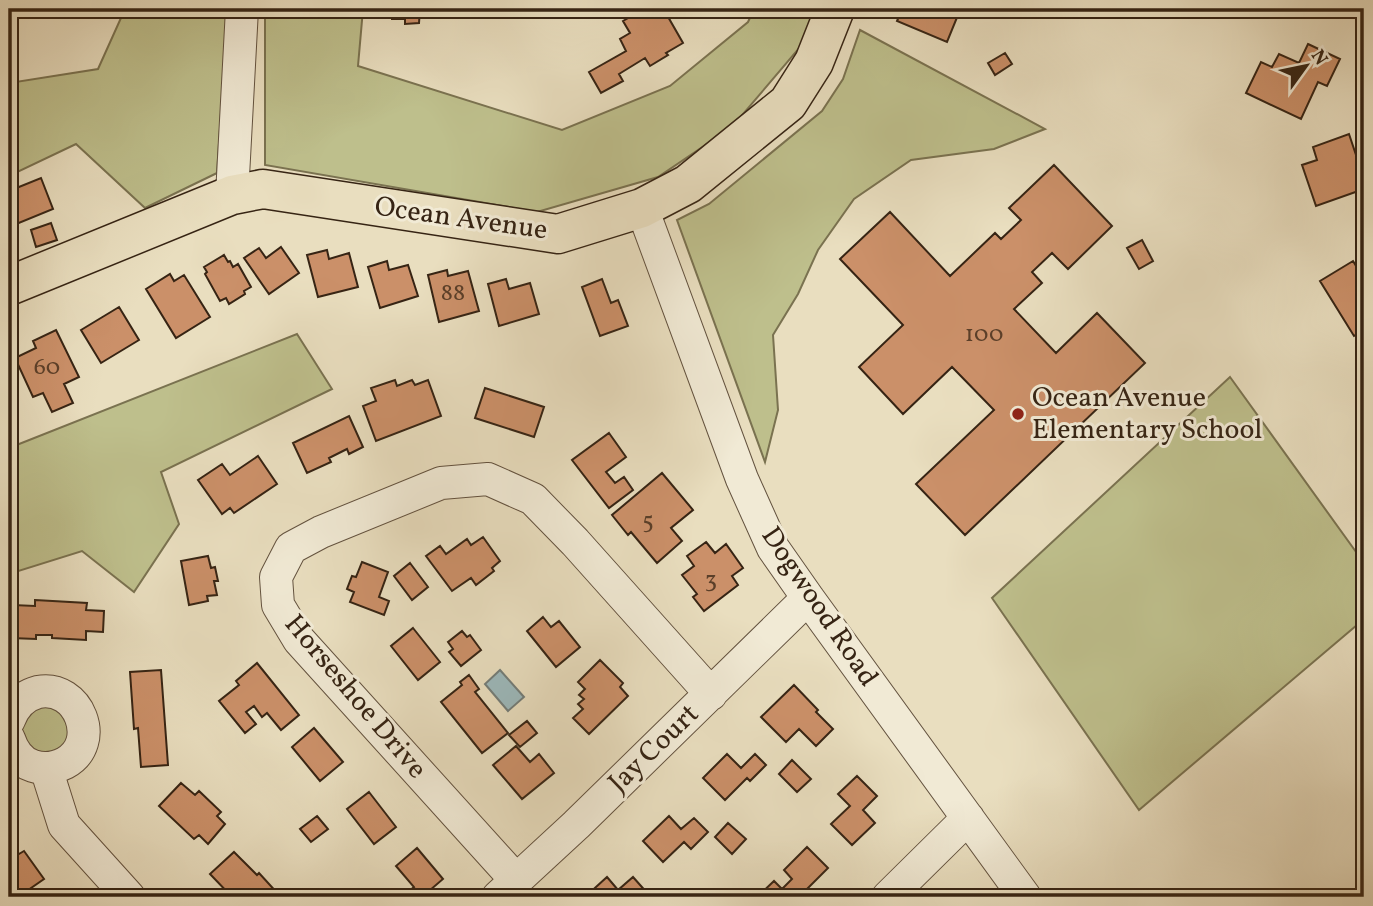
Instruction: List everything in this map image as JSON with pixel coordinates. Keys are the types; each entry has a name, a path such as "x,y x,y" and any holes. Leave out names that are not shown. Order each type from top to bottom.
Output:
{"main road":[{"name":"Ocean Avenue","path":"9,286 232,195 263,189 558,234 642,208 688,184 788,103 814,62 835,9"}],"street":[{"path":"232,195 242,9"},
{"name":"Dogwood Road","path":"642,208 742,479 773,548 1025,897"},
{"name":"Horseshoe Drive","path":"507,889 299,640 278,605 276,577 291,548 321,532 441,483 488,480 533,499 711,694"},
{"name":"Jay Court","path":"507,889 576,825 807,598"},
{"path":"9,720 20,701 31,694 44,691 67,698 76,706 84,729 83,741 69,761 46,768 33,766 22,760 13,750 9,739"},
{"path":"46,768 64,825 128,897"},
{"path":"888,897 968,818"}],"green space":[{"path":"125,9 228,9 217,173 145,208 76,144 9,176 9,83 98,69"},
{"path":"265,9 363,9 358,66 562,130 670,86 748,22 754,9 819,9 801,46 732,127 658,177 537,212 265,165"},
{"path":"860,30 1045,129 994,149 911,160 854,199 818,250 798,294 773,335 778,410 765,462 677,220 709,204 822,111 843,79"},
{"path":"297,334 332,389 161,472 179,524 134,592 82,551 9,574 9,448"},
{"path":"1230,377 1364,563 1364,619 1139,810 992,598"},
{"path":"66,703 74,750 28,757 17,717 24,707"}],"water":[{"path":"500,670 524,697 508,711 485,684"}],"building":[{"path":"392,9 420,9 419,23 405,24 405,19 392,19"},
{"path":"644,9 670,9 672,12 667,15 683,43 650,66 645,58 619,74 623,81 601,93 589,72 626,51 620,39 630,33 623,21"},
{"path":"902,9 944,9 958,15 947,42 897,21"},
{"path":"1308,44 1340,59 1327,86 1318,82 1301,119 1246,93 1261,62 1272,67 1279,54 1299,63"},
{"path":"1005,53 1012,64 995,75 988,63"},
{"path":"1349,134 1364,179 1364,189 1316,206 1302,165 1317,160 1313,147"},
{"path":"1054,165 1112,226 1068,269 1052,253 1032,272 1042,283 1014,309 1056,353 1097,313 1145,363 965,535 916,484 994,410 952,367 903,414 859,367 903,325 840,259 890,212 950,276 995,233 1001,239 1021,220 1009,208"},
{"path":"41,178 53,209 9,227 9,191"},
{"path":"51,223 57,240 36,247 31,230"},
{"path":"1142,240 1153,261 1139,269 1127,248"},
{"path":"281,247 299,273 269,294 244,258 259,248 266,258"},
{"path":"327,250 329,259 349,253 358,287 318,297 307,255"},
{"path":"224,255 233,267 238,264 251,287 229,304 226,298 220,301 204,267"},
{"path":"387,261 389,270 408,265 418,296 380,308 368,267"},
{"path":"1353,261 1364,279 1364,330 1354,336 1320,281"},
{"path":"447,270 448,276 468,271 479,311 439,322 428,275"},
{"path":"170,274 174,281 184,275 210,317 176,338 146,289"},
{"path":"506,279 509,289 530,283 539,314 499,326 488,284"},
{"path":"602,279 611,303 618,300 628,326 600,336 582,287"},
{"path":"119,307 139,340 101,363 81,330"},
{"path":"56,330 79,377 64,384 73,403 52,412 43,393 33,397 15,358 36,348 33,341"},
{"path":"395,380 397,386 412,380 415,385 428,380 441,416 376,441 363,406 376,401 371,388"},
{"path":"485,388 544,407 534,437 475,418"},
{"path":"349,416 363,447 349,454 347,449 329,458 331,462 307,473 293,443"},
{"path":"609,433 626,457 606,472 615,483 624,477 633,490 609,508 572,460"},
{"path":"258,456 277,484 234,513 230,508 222,514 198,480 222,464 230,475"},
{"path":"662,473 693,510 671,528 682,541 657,563 631,532 628,535 612,515"},
{"path":"483,537 500,561 492,568 494,571 476,585 471,578 452,591 426,556 440,546 446,554 467,539 471,545"},
{"path":"706,542 715,553 726,544 743,568 732,576 738,585 704,611 693,597 697,594 682,575 694,566 687,556"},
{"path":"208,556 211,568 215,567 217,595 207,596 208,601 189,605 181,561"},
{"path":"362,562 388,572 379,597 389,601 384,615 350,602 354,592 347,589"},
{"path":"410,563 428,587 412,600 394,576"},
{"path":"35,600 87,603 86,610 104,611 103,632 86,631 86,640 52,638 52,635 36,635 36,639 11,638 13,605 35,606"},
{"path":"543,617 551,627 559,621 580,647 556,667 527,631"},
{"path":"413,628 440,662 418,680 391,646"},
{"path":"462,631 467,637 470,635 481,650 461,666 449,652 453,649 448,642"},
{"path":"600,660 623,683 620,687 628,696 589,734 573,718 583,709 578,704 584,699 579,695 585,689 578,682"},
{"path":"257,663 299,715 281,730 267,713 262,717 254,706 246,712 256,724 245,733 219,701 239,685 236,681"},
{"path":"161,670 168,765 141,767 138,728 134,729 130,672"},
{"path":"469,675 479,689 475,692 508,733 482,753 441,702 462,685 460,682"},
{"path":"794,685 833,729 816,746 799,729 786,742 761,717"},
{"path":"527,721 537,733 520,747 509,735"},
{"path":"314,728 343,762 320,781 292,747"},
{"path":"516,746 530,762 539,754 554,773 522,799 493,765"},
{"path":"727,754 741,768 755,754 766,765 750,781 747,778 725,800 703,778"},
{"path":"792,760 811,779 797,792 779,774"},
{"path":"857,776 877,796 863,810 875,823 852,845 831,824 850,806 838,794"},
{"path":"181,783 195,795 199,791 221,812 217,816 225,824 208,844 199,835 194,839 159,806"},
{"path":"369,792 396,827 374,844 347,809"},
{"path":"317,816 328,829 311,842 300,829"},
{"path":"669,816 681,829 694,818 708,832 691,849 684,842 663,862 643,841"},
{"path":"728,823 746,839 732,854 715,837"},
{"path":"9,833 19,854 24,851 44,879 18,897 9,897"},
{"path":"807,847 828,868 801,897 757,897 774,881 782,889 792,879 784,870"},
{"path":"417,848 443,879 422,897 404,897 414,887 396,866"},
{"path":"234,852 257,875 259,873 280,896 232,897 210,874"},
{"path":"607,877 618,890 633,877 649,895 585,897"}],"place":[{"name":"Ocean Avenue Elementary School","path":"1018,414"}]}
